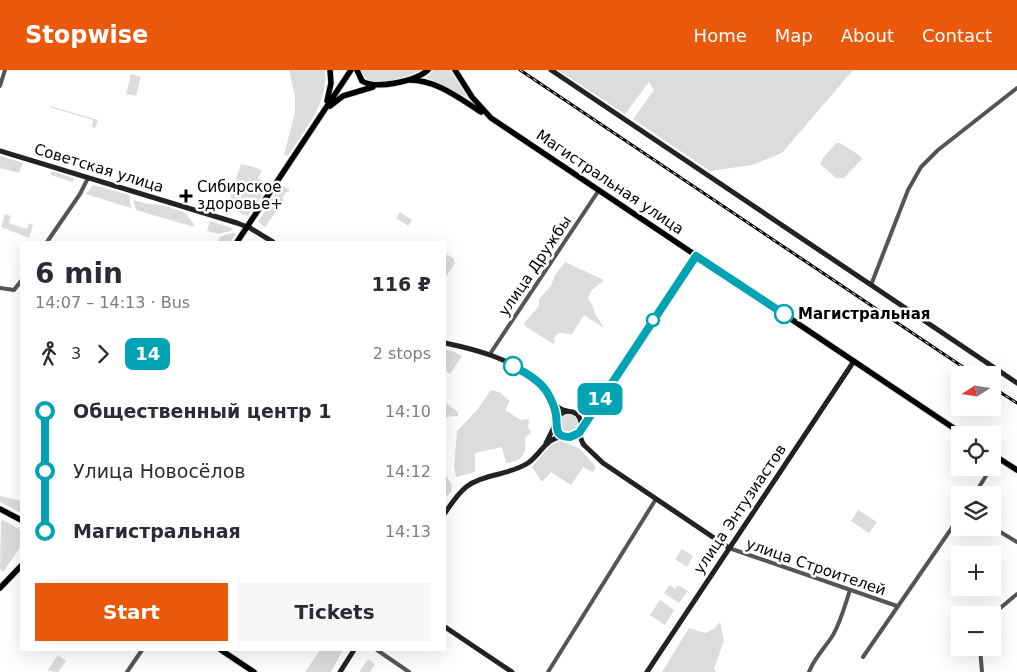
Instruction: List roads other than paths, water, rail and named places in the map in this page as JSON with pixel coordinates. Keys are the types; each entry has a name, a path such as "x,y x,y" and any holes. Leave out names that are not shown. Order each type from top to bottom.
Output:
{"main road":[{"path":"321,114 330,90 330,70"},
{"path":"238,241 351,70"},
{"path":"358,70 360,78 365,83 372,85 384,84"},
{"path":"321,114 343,96 357,90 419,77 428,70"},
{"name":"Магистральная улица","path":"455,70 472,97 492,118 951,426"},
{"path":"551,70 1017,383"},
{"path":"408,80 419,80 432,84 460,98 492,118"},
{"name":"Советская улица","path":"0,151 248,226 271,241"},
{"path":"446,512 457,495 473,481 520,468 538,455 554,438 577,435 696,256"},
{"path":"446,343 490,354 531,376 542,386 559,408 583,415 592,412"},
{"name":"улица Энтузиастов","path":"647,672 854,361"},
{"path":"550,397 556,415 558,431 567,437 576,438 603,463 729,548"},
{"path":"542,450 561,413 572,412 581,419 580,438 584,444"},
{"path":"1001,460 1017,470"},
{"path":"0,509 20,519"},
{"path":"0,588 20,567"},
{"path":"446,628 512,672"},
{"path":"223,651 254,672"},
{"path":"340,672 353,651"}],"street":[{"path":"0,86 5,70"},
{"path":"871,286 908,190 921,167 938,150 1017,88"},
{"path":"48,241 80,194 88,178"},
{"name":"улица Дружбы","path":"490,354 598,190"},
{"path":"0,288 14,290 20,282"},
{"path":"548,672 656,499"},
{"path":"863,657 951,529"},
{"path":"1001,532 1017,542"},
{"name":"улица Строителей","path":"729,548 897,606"},
{"path":"809,672 812,663 838,625 850,590"},
{"path":"1001,607 1017,594"},
{"path":"127,672 141,651"},
{"path":"378,651 409,672"},
{"path":"981,656 982,672"}],"railway":[{"path":"520,70 962,366"},
{"path":"1001,393 1017,403"}],"place":[{"name":"Сибирское здоровье+","path":"186,196"},
{"name":"Магистральная","path":"784,314"}]}
